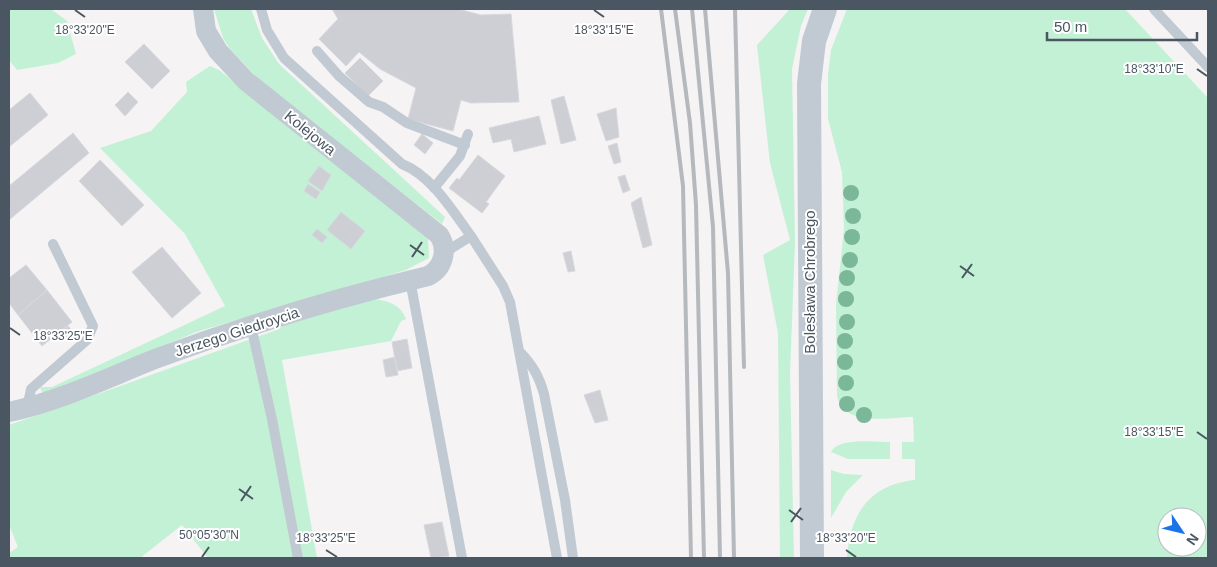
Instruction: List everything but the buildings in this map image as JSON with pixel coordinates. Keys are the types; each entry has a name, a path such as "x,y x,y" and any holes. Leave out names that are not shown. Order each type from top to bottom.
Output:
{"street":[{"name":"Kolejowa","path":"203,9 206,31 214,44 246,82 429,226 443,246"},
{"name":"Bolesława Chrobrego","path":"812,558 808,84 814,41 825,9"},
{"name":"Jerzego Giedroycia","path":"18,410 251,326 433,273 441,264 443,246"}],"lane":[{"path":"261,9 267,30 284,58 402,164 416,169 434,188 471,236 503,286 510,302 557,558"},
{"path":"1160,11 1208,67"},
{"path":"317,51 339,76 369,102 383,107 407,123 464,144"},
{"path":"434,188 460,156 468,134"},
{"path":"443,246 471,236"},
{"path":"18,410 31,389 87,340 93,326 53,244"},
{"path":"410,280 462,558"},
{"path":"251,326 272,419 298,558"},
{"path":"519,351 531,363 540,380 544,394 565,500 573,558"}],"green space":[{"path":"9,9 51,9 67,21 76,54 58,63 17,70 9,60"},
{"path":"214,9 251,9 262,38 279,64 445,217 442,224 264,85 230,49 223,38"},
{"path":"790,9 808,9 801,26 792,69 795,242 790,374 794,558 780,558 778,333 763,255 790,240 770,163 757,45"},
{"path":"847,9 1125,9 1208,98 1208,558 847,558 852,528 865,504 885,488 915,480 915,459 902,459 902,442 914,442 913,417 881,419 858,417 849,413 842,406 837,396 836,305 844,229 842,172 828,119 828,74 831,50"},
{"path":"210,66 219,70 357,182 419,229 428,239 429,258 406,270 196,332 79,382 43,394 40,387 52,387 225,306 185,234 100,148 151,131 187,92 186,82"},
{"path":"374,299 394,304 404,314 406,319 401,321 391,341 282,360 317,558 208,558 182,525 140,558 9,558 9,553 18,547 9,525 9,425 274,331 285,325"},
{"path":"849,442 890,442 890,459 848,459 831,452 835,447"},
{"path":"831,470 844,474 863,475 846,492 831,518"}],"railway":[{"path":"661,9 683,186 691,558"},
{"path":"675,9 690,123 696,205 704,558"},
{"path":"692,9 713,227 720,558"},
{"path":"705,9 728,273 734,558"},
{"path":"735,9 744,367"}]}
